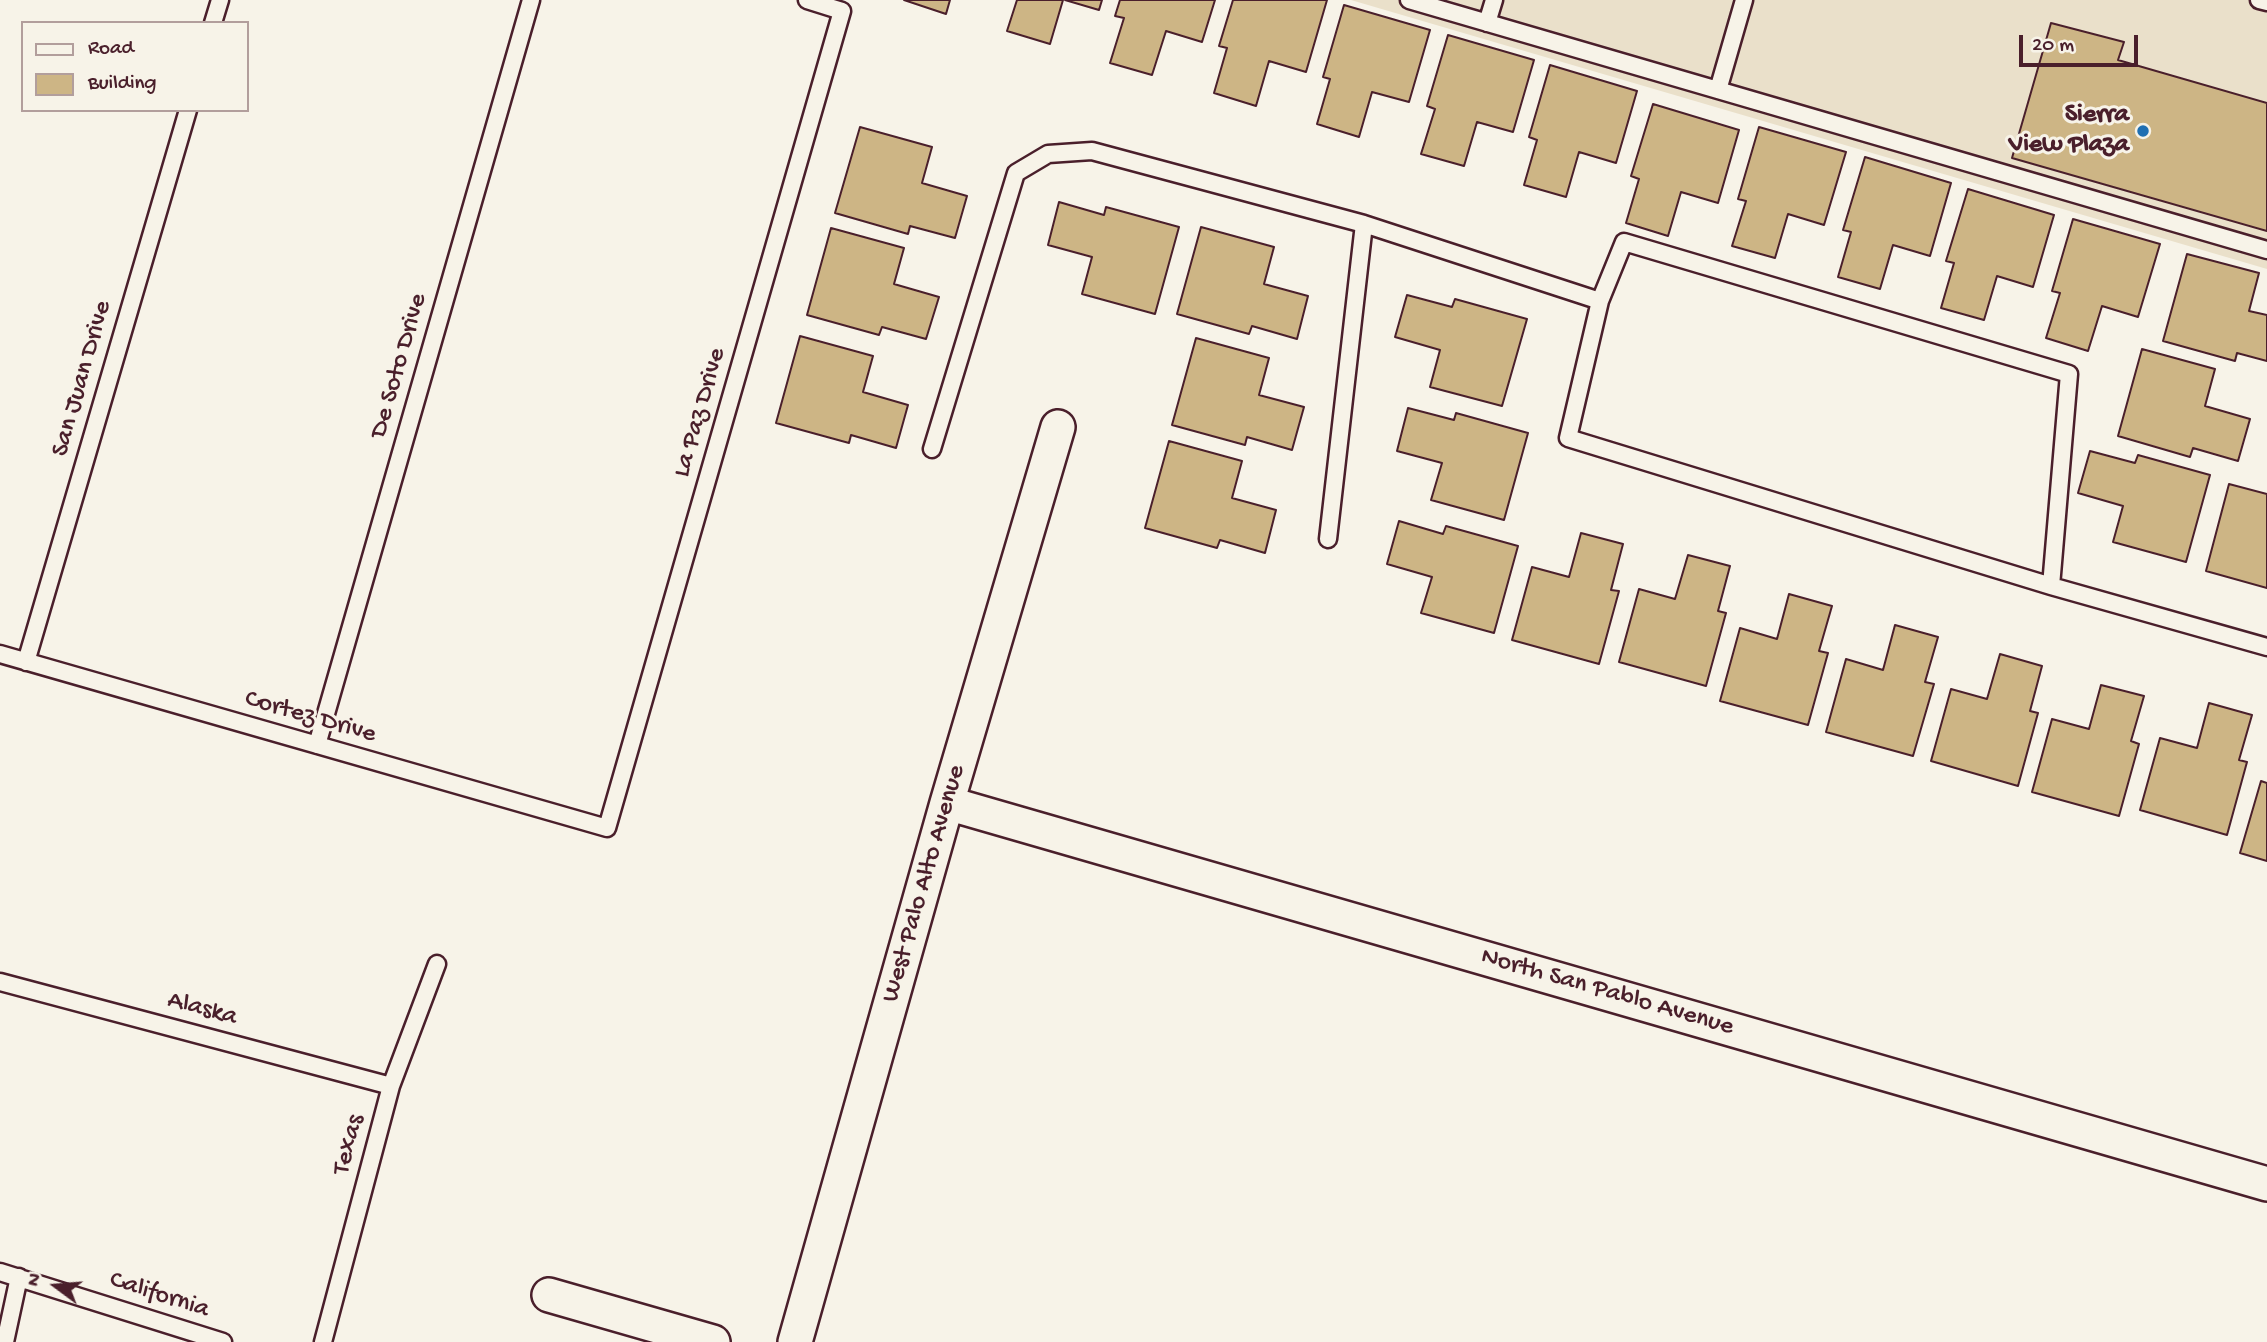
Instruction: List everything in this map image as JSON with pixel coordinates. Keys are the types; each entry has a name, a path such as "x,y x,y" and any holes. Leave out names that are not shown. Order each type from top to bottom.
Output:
{"street":[{"name":"West Palo Alto Avenue","path":"795,1342 947,803 1058,427"},
{"name":"North San Pablo Avenue","path":"947,803 2267,1184"},
{"path":"548,1295 713,1342"}],"lane":[{"path":"214,21 220,0"},
{"name":"De Soto Drive","path":"317,745 531,0"},
{"name":"La Paz Drive","path":"607,828 842,11 807,0"},
{"path":"1409,0 2267,250"},
{"path":"1488,23 1494,0"},
{"path":"1718,90 1744,0"},
{"path":"2259,0 2267,2"},
{"name":"San Juan Drive","path":"26,662 187,112"},
{"path":"932,449 1016,173 1048,154 1092,151 1364,224 1600,300"},
{"path":"1328,539 1364,224"},
{"path":"2051,586 2069,374 1624,242 1600,300 1568,438 2051,586 2267,647"},
{"name":"Cortez Drive","path":"0,654 607,828"},
{"name":"Texas","path":"323,1342 391,1086 437,964"},
{"name":"Alaska","path":"0,982 391,1086"},
{"name":"California","path":"0,1272 223,1342"},
{"path":"5,1342 19,1277"}],"shaded area":[{"path":"1351,0 2267,0 2267,269"}],"building":[{"path":"904,0 950,0 946,14"},
{"path":"1017,0 1063,0 1050,44 1007,31"},
{"path":"1065,0 1102,0 1099,10"},
{"path":"1120,0 1215,0 1202,42 1166,31 1152,75 1110,63 1124,18 1115,16"},
{"path":"1233,0 1327,0 1306,72 1269,61 1256,106 1214,93 1227,48 1219,46"},
{"path":"1344,5 1430,30 1409,102 1372,92 1359,137 1317,124 1330,79 1323,77"},
{"name":"Sierra View Plaza","path":"2051,23 2124,42 2118,60 2267,103 2267,231 2012,158"},
{"path":"1448,35 1534,60 1513,132 1477,122 1464,166 1421,154 1435,109 1427,106"},
{"path":"1550,65 1637,91 1616,163 1579,152 1566,197 1524,185 1537,140 1529,137"},
{"path":"1653,104 1739,130 1718,203 1681,192 1668,236 1626,223 1639,179 1631,176"},
{"path":"860,127 932,147 922,183 967,196 955,238 910,226 908,234 835,213"},
{"path":"1759,127 1846,152 1824,225 1788,214 1775,258 1732,246 1746,201 1738,199"},
{"path":"1865,157 1951,183 1930,256 1893,245 1880,289 1838,277 1851,232 1843,230"},
{"path":"1968,189 2054,215 2033,287 1997,276 1984,320 1941,308 1954,263 1946,261"},
{"path":"1059,202 1104,215 1106,207 1179,227 1155,314 1082,294 1092,257 1048,245"},
{"path":"2073,219 2160,244 2138,317 2102,306 2088,351 2046,338 2060,293 2052,291"},
{"path":"1201,227 1274,247 1264,284 1308,296 1297,339 1252,326 1249,334 1177,314"},
{"path":"831,228 904,248 894,284 939,297 926,339 882,327 879,335 807,315"},
{"path":"2187,254 2259,273 2249,311 2267,315 2267,361 2237,353 2235,361 2163,341"},
{"path":"1407,295 1452,307 1455,299 1527,319 1502,406 1430,387 1440,350 1395,337"},
{"path":"800,336 873,356 863,392 908,405 896,448 851,435 849,443 776,423"},
{"path":"1196,338 1269,358 1259,395 1304,407 1292,450 1247,437 1245,445 1172,425"},
{"path":"2142,349 2215,369 2205,406 2250,419 2238,461 2193,448 2190,457 2118,436"},
{"path":"1408,408 1454,420 1456,413 1528,433 1504,520 1431,500 1442,463 1397,451"},
{"path":"1169,441 1242,461 1232,498 1276,510 1265,553 1220,540 1217,548 1145,528"},
{"path":"2090,451 2135,463 2138,455 2210,475 2186,562 2113,542 2123,506 2078,493"},
{"path":"2229,484 2267,494 2267,588 2206,571"},
{"path":"1399,521 1443,534 1446,526 1518,546 1494,633 1421,613 1432,577 1387,564"},
{"path":"1581,533 1623,544 1611,590 1619,591 1599,664 1512,640 1532,567 1569,577"},
{"path":"1688,555 1730,566 1718,611 1726,613 1706,686 1619,662 1639,589 1675,599"},
{"path":"1789,594 1832,606 1819,651 1828,653 1808,725 1720,701 1740,628 1777,639"},
{"path":"1895,625 1938,637 1925,682 1934,684 1913,756 1826,732 1846,659 1883,670"},
{"path":"2000,654 2042,666 2030,711 2038,713 2018,786 1931,761 1951,689 1987,699"},
{"path":"2101,685 2144,696 2131,741 2139,744 2119,816 2032,792 2052,719 2089,729"},
{"path":"2209,703 2252,715 2239,760 2247,762 2227,835 2140,810 2160,738 2197,748"},
{"path":"2261,781 2267,783 2267,861 2240,853"}],"place":[{"name":"Sierra View Plaza","path":"2143,131"}]}
